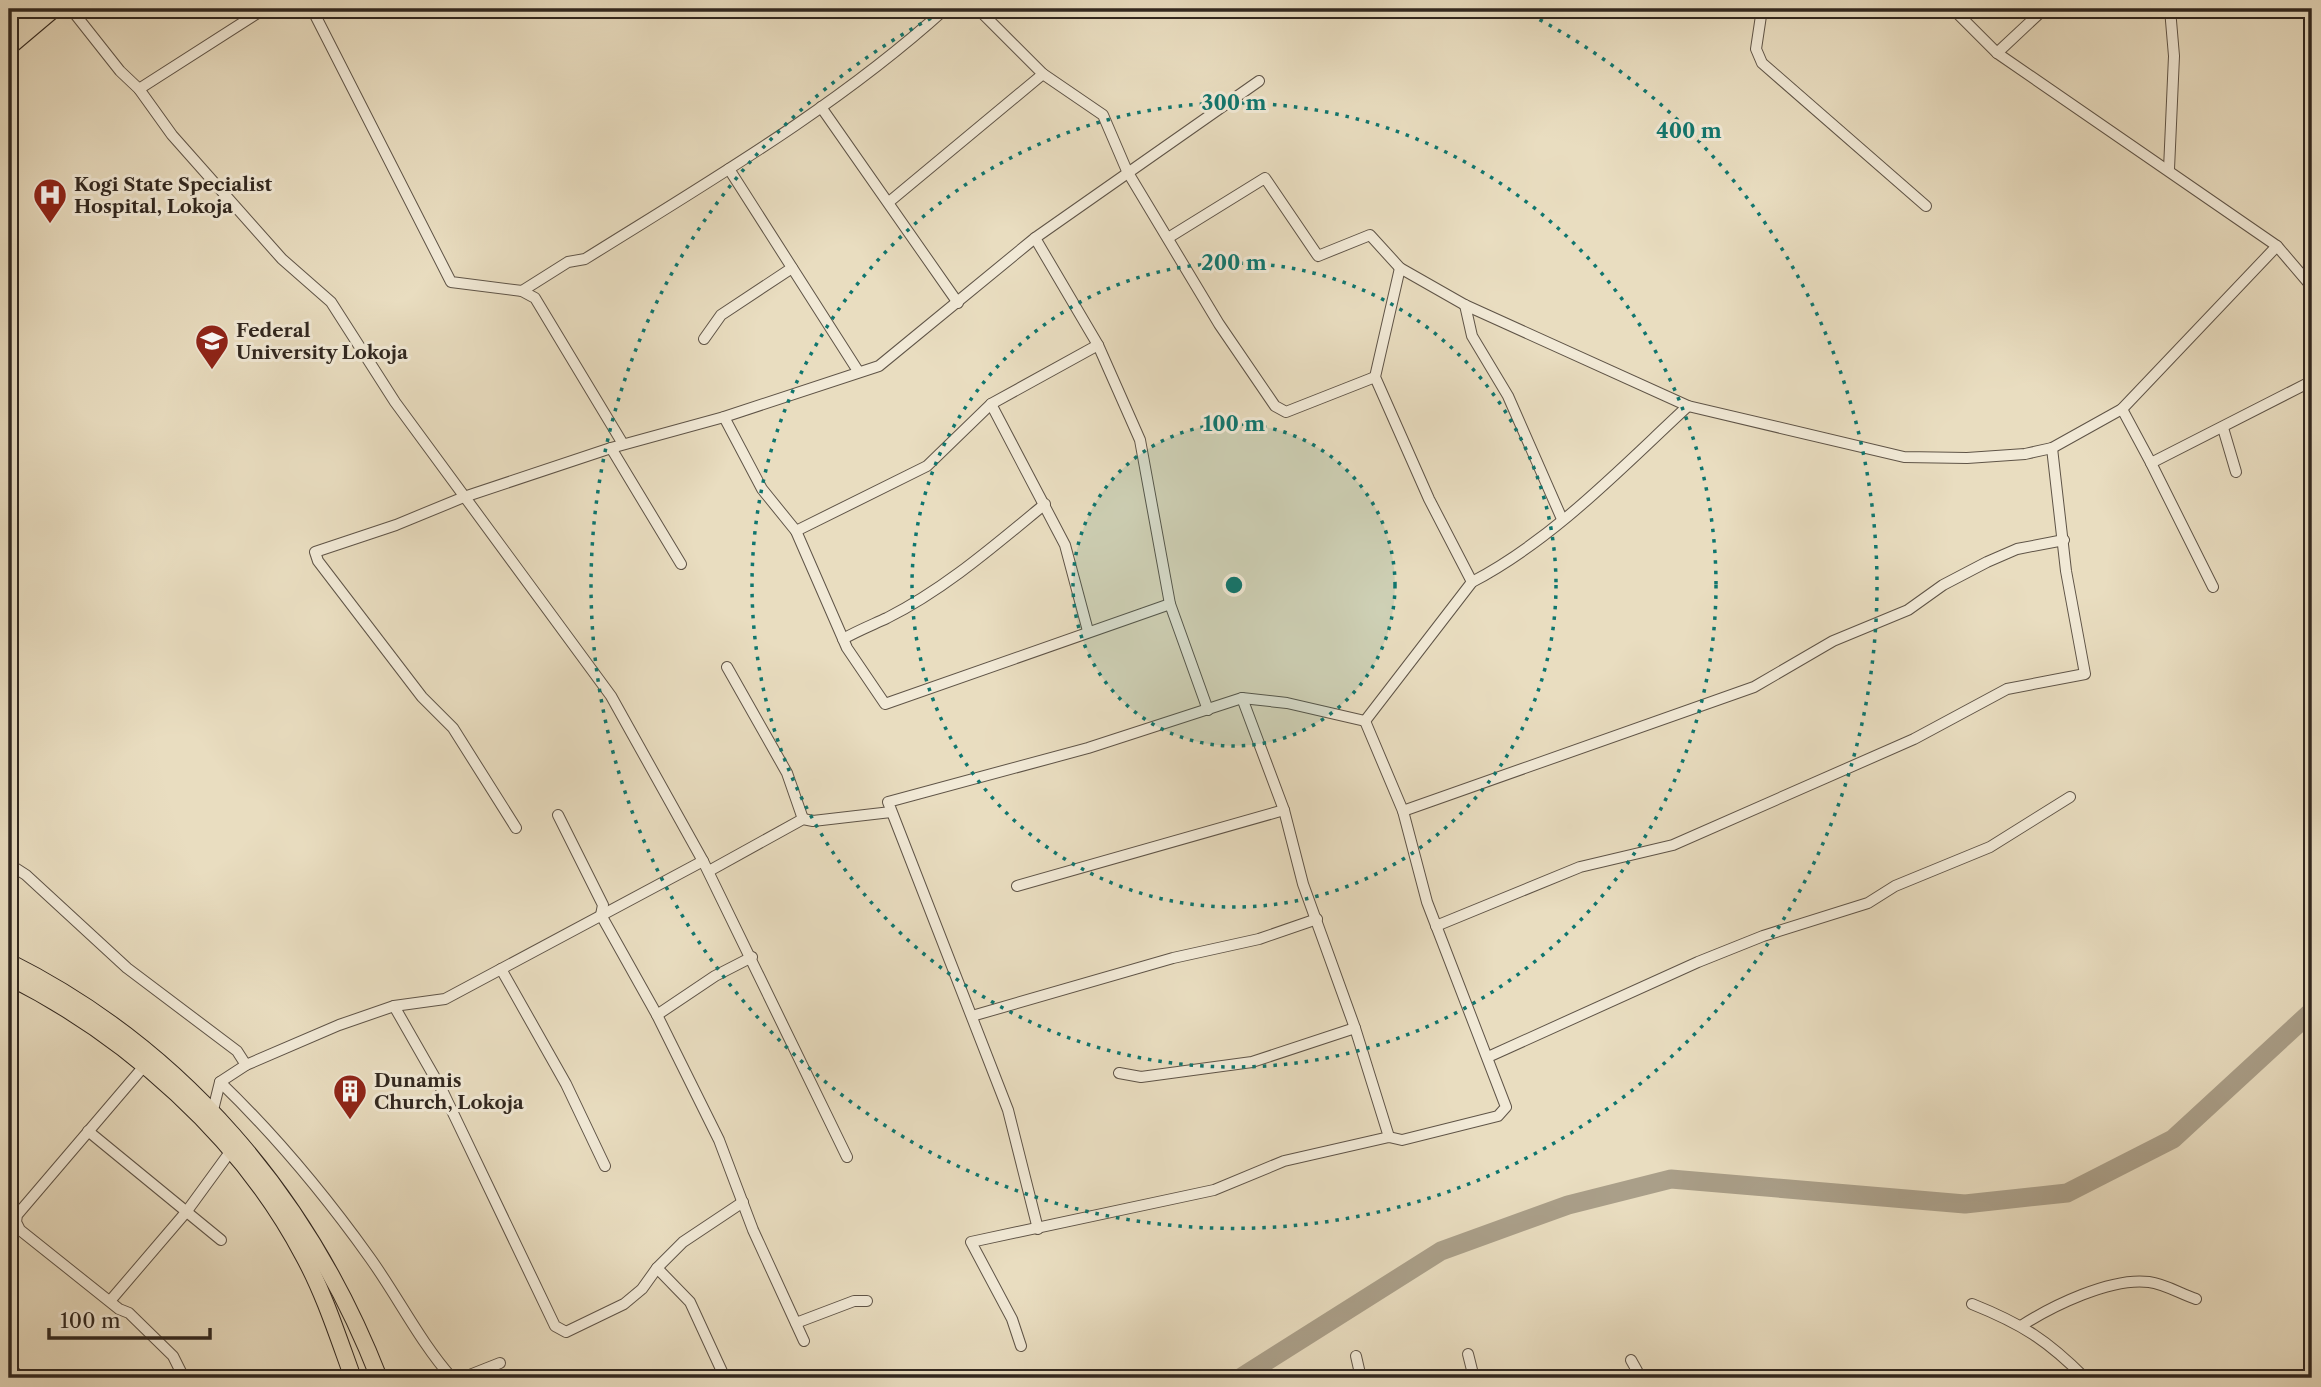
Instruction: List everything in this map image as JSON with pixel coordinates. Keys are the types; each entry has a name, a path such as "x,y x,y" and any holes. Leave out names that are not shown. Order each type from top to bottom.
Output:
{"highway":[{"path":"9,28 32,9"},
{"path":"9,47 54,9"},
{"path":"9,962 82,1003 142,1045 213,1110 267,1173 318,1250 351,1310 379,1378"},
{"path":"9,977 73,1013 145,1065 230,1152 254,1180 304,1255 353,1378"}],"street":[{"path":"71,9 120,71 139,89 172,135 282,259 331,302 395,402 611,696 709,871 847,1157"},
{"path":"139,89 264,9"},
{"path":"312,9 451,282 522,291 535,298 624,444"},
{"path":"522,291 568,262 585,259 729,169 821,107 945,9"},
{"path":"978,9 1043,74 1103,115 1127,171 1219,324 1275,406 1286,412 1376,377"},
{"path":"1762,9 1756,49 1762,64 1926,206"},
{"path":"1952,9 1997,53 2169,169 2277,246 2312,287"},
{"path":"1997,53 2044,9"},
{"path":"2169,169 2174,56 2170,9"},
{"path":"889,202 1043,74"},
{"path":"516,828 469,751 453,729 422,697 318,561 315,551 611,448 724,417 879,366 1035,238 1259,81"},
{"path":"821,107 958,303"},
{"path":"729,169 858,371"},
{"path":"1168,238 1265,177 1318,256 1370,235 1400,268 1465,305 1688,406 1904,457 1967,458 2025,454 2052,448 2122,409 2277,246"},
{"path":"1035,238 1098,345 1140,440 1170,604 1208,709"},
{"path":"704,339 721,315 792,268"},
{"path":"1400,268 1376,377 1429,499 1472,582"},
{"path":"1465,305 1472,336 1508,396 1562,519"},
{"path":"796,531 927,466 991,404 1098,345"},
{"path":"2151,463 2312,381"},
{"path":"991,404 1065,545 1088,631"},
{"path":"1365,721 1472,582 1498,569 1562,519 1688,406"},
{"path":"2122,409 2213,587"},
{"path":"724,417 762,489 796,531 843,639 885,704 1170,604"},
{"path":"2223,428 2236,472"},
{"path":"611,448 681,564"},
{"path":"1436,926 1580,867 1673,845 1914,739 2007,689 2085,674 2066,571 2052,448"},
{"path":"843,639 886,619 932,590 978,559 1045,504"},
{"path":"1403,811 1754,687 1833,641 1908,610 1943,585 1987,562 2017,549 2064,540"},
{"path":"727,667 787,773 803,819"},
{"path":"1038,1229 1008,1110 888,802 1088,748 1242,698 1287,703 1365,721"},
{"path":"1242,698 1284,810 1303,884 1355,1028 1389,1137"},
{"path":"1021,1346 1012,1319 971,1242 1214,1190 1284,1161 1389,1137 1402,1140 1498,1116 1506,1107 1427,902 1403,811 1365,721"},
{"path":"1488,1057 1698,962 1774,933 1868,903 1895,886 1990,847 2070,797"},
{"path":"1017,886 1284,810"},
{"path":"709,871 803,819 891,812"},
{"path":"558,815 603,905 601,915 657,1015 719,1140 804,1341"},
{"path":"213,1110 220,1082 246,1065 339,1025 394,1006 445,999 703,861"},
{"path":"9,864 26,875 127,968 237,1051 246,1065"},
{"path":"972,1016 1173,958 1259,939 1317,919"},
{"path":"657,1015 715,976 752,957"},
{"path":"501,969 566,1084 605,1166"},
{"path":"394,1006 442,1090 555,1326 566,1332 624,1304 642,1289 657,1268 692,1235 743,1202"},
{"path":"1119,1073 1141,1077 1230,1066 1294,1049 1355,1028"},
{"path":"145,1065 17,1215 16,1222 20,1230 129,1313 173,1356 184,1378"},
{"path":"220,1082 267,1127 303,1168 371,1259 452,1378"},
{"path":"88,1131 222,1240"},
{"path":"110,1301 187,1211 230,1152"},
{"path":"657,1268 690,1302 725,1378"},
{"path":"2021,1326 2048,1309 2109,1286 2149,1282 2196,1299"},
{"path":"796,1323 854,1301 867,1301"},
{"path":"1972,1304 2004,1316 2052,1345 2085,1378"},
{"path":"1468,1354 1474,1378"},
{"path":"1356,1356 1361,1378"},
{"path":"1631,1360 1641,1378"},
{"path":"462,1378 500,1363"},
{"path":"9,1367 20,1378"}],"waterway":[{"path":"1240,1378 1441,1251 1568,1205 1671,1179 1965,1204 2067,1193 2173,1139 2312,1011"}],"place":[{"name":"Kogi State Specialist Hospital, Lokoja","path":"50,225"},
{"name":"Federal University Lokoja","path":"212,371"},
{"name":"Dunamis Church, Lokoja","path":"350,1121"}]}
